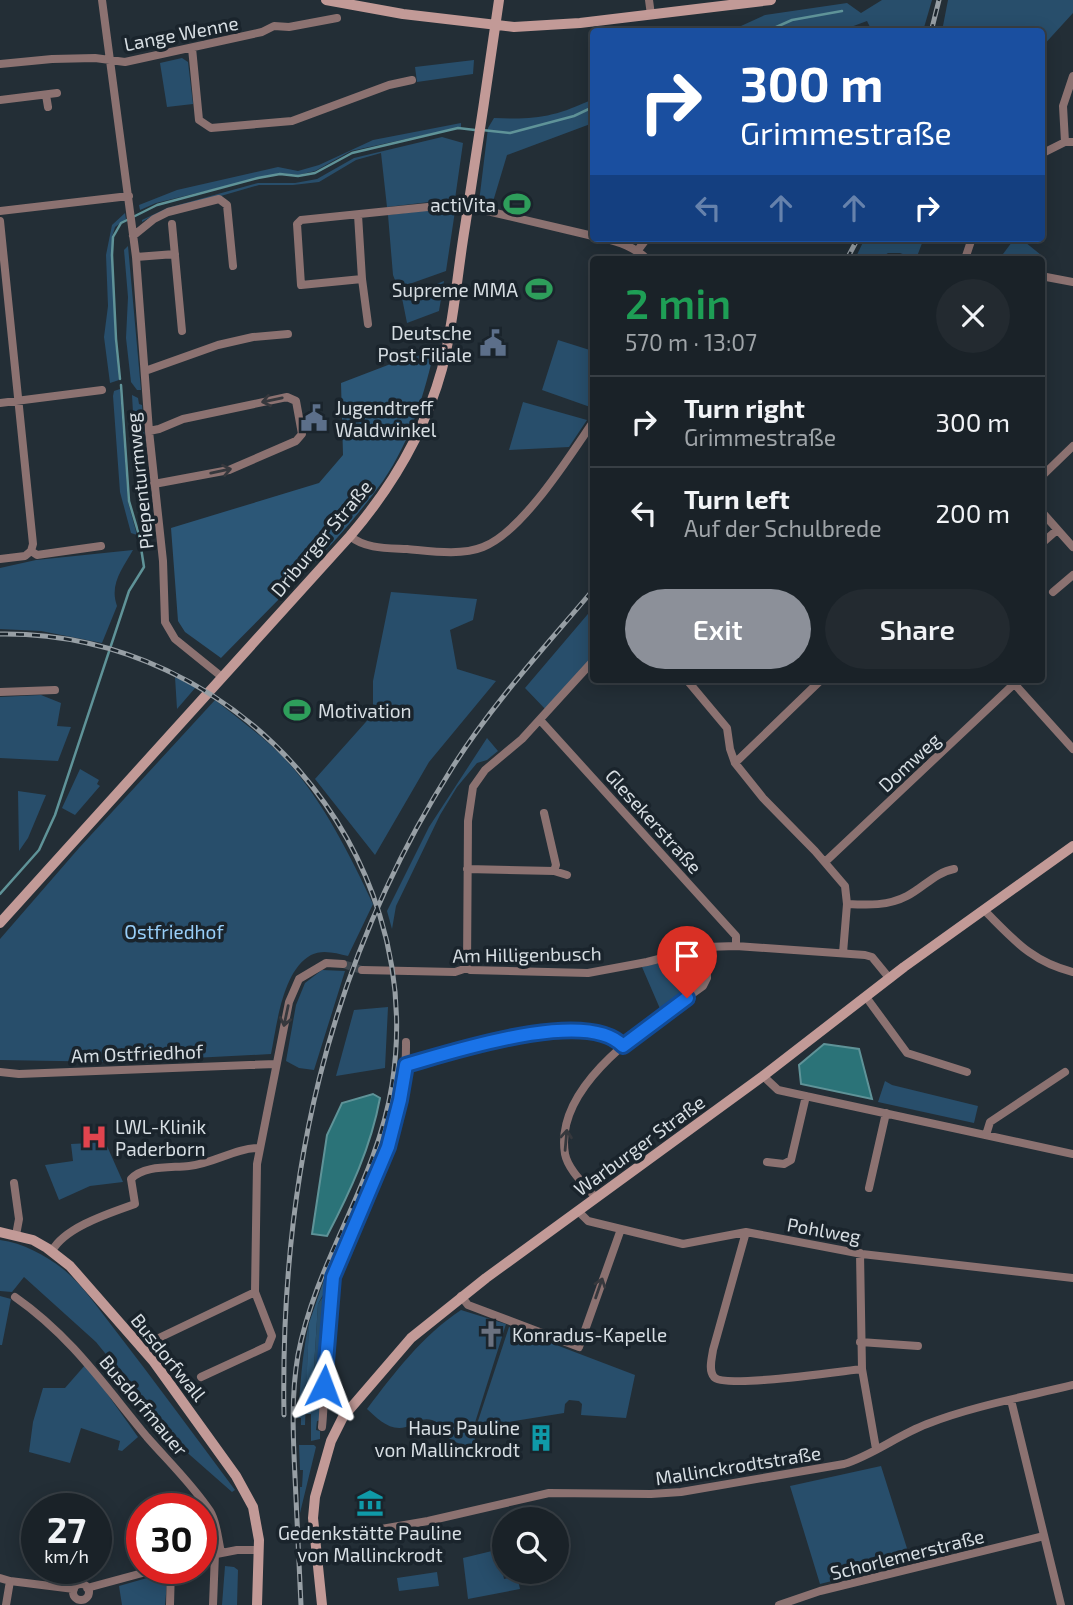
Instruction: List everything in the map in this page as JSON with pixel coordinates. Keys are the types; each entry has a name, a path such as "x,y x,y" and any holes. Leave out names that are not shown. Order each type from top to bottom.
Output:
{"main road":[{"path":"326,0 379,10 495,25 546,26 771,0"},
{"name":"Driburger Straße","path":"0,923 350,536 373,509 417,435 435,391 450,325 499,0"},
{"name":"Warburger Straße","path":"322,1605 314,1537 315,1497 331,1441 340,1420 396,1353 461,1296 764,1076 890,979 1073,846"},
{"name":"Busdorfwall","path":"0,1232 33,1240 52,1251 83,1280 162,1371 236,1476 253,1507 259,1549 257,1605"}],"street":[{"name":"Piepenturmweg","path":"102,0 136,257 149,430 163,561 165,622 175,639 222,677"},
{"path":"649,0 651,15"},
{"name":"Lange Wenne","path":"0,64 95,58 125,62 262,32 274,26 289,27 337,18"},
{"path":"192,48 199,120 211,128 292,121 389,85 412,80"},
{"path":"1045,152 1069,142 1063,106 1073,76"},
{"path":"0,100 57,93"},
{"path":"47,95 48,107"},
{"path":"0,211 129,196"},
{"path":"133,233 168,212 219,200 227,205 233,266"},
{"path":"362,279 302,285 297,224 301,220 457,204 590,235"},
{"path":"358,215 368,324"},
{"path":"0,222 33,544 31,551 25,556 0,559"},
{"path":"172,224 182,331"},
{"path":"620,242 638,250 643,256"},
{"path":"638,250 644,242"},
{"path":"136,257 175,254"},
{"path":"1045,277 1073,282"},
{"path":"145,370 218,345 253,337 288,334"},
{"path":"0,403 102,390"},
{"path":"149,430 159,429 183,419 287,397 296,401 302,433 296,441 229,470 154,484"},
{"path":"350,536 376,547 439,552 483,547 511,528 542,492 590,426"},
{"path":"1045,473 1073,446"},
{"path":"1045,516 1073,547"},
{"path":"1045,540 1057,530"},
{"path":"31,551 37,555 101,546"},
{"path":"1054,593 1073,575"},
{"path":"467,968 468,805 473,787 485,770 522,739 590,664"},
{"path":"689,683 727,728 735,763 763,798 845,886 847,904 843,953"},
{"path":"735,763 818,683"},
{"name":"Domweg","path":"825,862 1010,683"},
{"path":"1014,683 1073,749"},
{"path":"0,692 55,690"},
{"name":"Glesekerstraße","path":"540,720 736,936 736,946"},
{"path":"544,813 556,864 554,871"},
{"path":"467,869 554,871 567,875"},
{"path":"847,904 891,903 907,896 944,871 954,869"},
{"path":"985,911 1036,959 1073,972"},
{"name":"Am Hilligenbusch","path":"362,970 455,972 467,968 587,973 706,947 736,946 872,957 890,979"},
{"path":"596,1198 565,1156 566,1133 579,1093 602,1063 703,986 707,978 706,947"},
{"path":"201,1377 268,1346 272,1336 255,1292 259,1148 289,1002 299,979 326,963 343,964"},
{"path":"866,997 907,1053 967,1072"},
{"path":"406,1065 476,1045 547,1033 595,1031 617,1040 623,1046"},
{"path":"322,1427 333,1277 388,1147 406,1065 406,1042"},
{"name":"Am Ostfriedhof","path":"0,1072 19,1074 276,1064"},
{"path":"986,1135 990,1122 1065,1072"},
{"path":"764,1076 779,1090 1073,1154"},
{"path":"767,1162 784,1164 791,1160 806,1096"},
{"path":"869,1188 886,1113"},
{"path":"52,1251 56,1244 88,1222 135,1203 131,1180 134,1176 161,1167 190,1166 259,1148"},
{"path":"13,1183 19,1219 16,1235"},
{"name":"Pohlweg","path":"578,1211 585,1220 683,1244 746,1232 860,1253 1073,1278"},
{"path":"461,1296 468,1305 579,1347 621,1229"},
{"path":"746,1232 713,1350 710,1367 713,1377 718,1380 746,1382 862,1369"},
{"path":"860,1253 862,1369 876,1449"},
{"path":"140,1347 255,1292"},
{"name":"Busdorfmauer","path":"15,1297 83,1356 213,1516 218,1553 213,1605"},
{"path":"860,1342 918,1346"},
{"name":"Mallinckrodtstraße","path":"314,1537 340,1536 428,1521 549,1493 651,1494 719,1487 844,1464 930,1423 1073,1385"},
{"path":"1011,1400 1061,1605"},
{"name":"Schorlemerstraße","path":"779,1605 821,1591 1044,1536"},
{"path":"218,1553 259,1549"},
{"path":"0,1578 74,1589 79,1585 87,1588 126,1577"},
{"path":"6,1605 10,1581"},
{"path":"170,1605 171,1584"},
{"path":"74,1589 75,1597 83,1602 88,1595 87,1588"}],"green space":[{"path":"882,0 932,0 924,28 870,28 867,21 848,28 737,28 765,15 847,3 861,13"},
{"path":"948,0 1073,0 1073,13 1045,44 1045,28 943,28"},
{"path":"182,58 188,62 193,104 167,107 160,63"},
{"path":"474,60 473,74 417,82 415,67"},
{"path":"590,100 590,124 507,155 492,205 479,202 488,128 494,118 545,116"},
{"path":"461,123 461,127 351,151 315,171 298,175 280,173 156,203 140,210 139,205 177,190 278,167 298,171 319,165 373,140"},
{"path":"442,137 463,143 455,199 387,207 381,153 356,160 319,182 259,185 152,216 142,222 142,220 167,208 258,183 295,183 317,179 354,158"},
{"path":"448,208 455,211 446,271 398,288 393,275 388,215"},
{"path":"125,213 126,219 115,227 112,237 119,380 110,383 104,337 108,306 106,255 112,225"},
{"path":"863,242 922,242 917,256 888,253 884,256 856,256"},
{"path":"1012,242 1025,242 1042,256 1002,256"},
{"path":"128,246 141,390 137,390 131,382 126,338 128,297 124,250"},
{"path":"444,281 439,311 407,323 402,298"},
{"path":"558,340 590,350 590,407 542,390"},
{"path":"120,389 128,502 137,535 131,533 120,492 113,396 114,391"},
{"path":"132,395 138,398 139,404 142,405 150,510 144,518 138,500"},
{"path":"523,402 587,420 569,447 509,450"},
{"path":"133,550 116,583 117,606 102,643 41,631 0,629 0,568 36,560"},
{"path":"391,592 477,599 473,620 450,630 457,669 496,681 429,762 375,855 315,779 373,714 373,681"},
{"path":"590,612 590,660 547,711 525,688"},
{"path":"175,677 196,687 177,709"},
{"path":"41,695 61,703 57,726 71,727 58,761 0,758 0,697"},
{"name":"Ostfriedhof","path":"215,700 261,736 286,760 312,793 345,848 373,904 348,956 320,952 311,955 293,973 282,1000 271,1054 116,1062 0,1060 0,939 79,848"},
{"path":"487,738 498,751 487,760 477,763 457,787 440,815 396,906 392,929 387,911 429,827"},
{"path":"80,769 99,780 97,784 100,786 75,815 62,808"},
{"path":"18,791 46,795 28,838 19,851"},
{"path":"695,955 699,966 696,985 661,1011 642,967"},
{"path":"322,970 345,971 314,1070 299,1068 286,1061 296,1005 305,983"},
{"path":"388,1007 385,1068 336,1076 354,1010"},
{"path":"885,1081 978,1106 974,1123 878,1102"},
{"path":"103,1137 123,1182 90,1186 59,1200 45,1165 73,1161 71,1144 90,1143 90,1138"},
{"path":"0,1240 41,1254 77,1282 235,1490 232,1492 182,1448 96,1342 24,1277 12,1292 0,1291"},
{"path":"0,1296 11,1299 2,1345 0,1345"},
{"path":"322,1298 325,1299 321,1420 317,1421 316,1430 320,1431 320,1439 311,1441 318,1304"},
{"path":"461,1310 506,1324 473,1429 477,1450 449,1438 432,1420 425,1419 406,1427 395,1428 367,1409 422,1343"},
{"path":"309,1323 305,1425 301,1425 298,1411 301,1410 301,1373"},
{"path":"509,1327 635,1375 626,1418 581,1415 582,1404 569,1400 565,1404 564,1413 476,1427"},
{"path":"86,1364 138,1437 122,1451 118,1450 120,1441 81,1428 70,1463 29,1452 33,1422 43,1388 65,1388"},
{"path":"299,1445 316,1447 300,1513 303,1470 300,1470"},
{"path":"881,1466 911,1561 820,1584 790,1486"},
{"path":"492,1551 492,1584 519,1584 520,1589 468,1599 463,1558"},
{"path":"225,1566 238,1570 237,1605 222,1605"},
{"path":"437,1572 439,1586 399,1591 397,1578"},
{"path":"167,1584 165,1605 122,1605 119,1586"}],"shaded area":[{"path":"435,347 409,434 383,481 346,528 221,658 185,632 178,621 171,528 319,483 343,455 341,383"},
{"path":"824,1044 859,1049 872,1099 801,1084 799,1065"},
{"path":"373,1094 380,1098 376,1116 352,1186 327,1236 312,1234 327,1135 342,1103"},
{"path":"327,1271 331,1273 327,1295 323,1295 318,1304 311,1414 305,1414 309,1323"}],"waterway":[{"path":"774,28 792,20 842,11"},
{"path":"482,130 510,133 574,116 590,108"},
{"path":"120,379 112,255 113,237 121,223 157,205 258,178 315,173 352,153 458,128 475,130"},
{"path":"0,894 39,850 55,815 129,591 144,567 139,535 129,501 121,385"}],"tunnel":[{"path":"343,964 362,970"}],"railway":[{"path":"932,28 939,0"},
{"path":"849,256 856,242"},
{"path":"284,1415 285,1328 291,1244 302,1160 319,1079 342,999 372,920 408,843 452,768 502,699 590,593"},
{"path":"0,634 86,643 166,670 238,713 299,770 347,838 380,915 396,998 392,1085 374,1154 318,1286 296,1370 293,1431 301,1605"}],"place":[{"name":"actiVita","path":"517,204"},
{"name":"Supreme MMA","path":"539,289"},
{"name":"Deutsche Post Filiale","path":"493,343"},
{"name":"Jugendtreff Waldwinkel","path":"314,418"},
{"name":"Motivation","path":"297,710"},
{"name":"LWL-Klinik Paderborn","path":"94,1137"},
{"name":"Konradus-Kapelle","path":"491,1334"},
{"name":"Haus Pauline von Mallinckrodt","path":"541,1438"},
{"name":"Gedenkstätte Pauline von Mallinckrodt","path":"370,1503"}],"route":[{"path":"324,1386 333,1277 388,1147 406,1065 513,1037 580,1030 610,1036 623,1046 687,998"}]}
